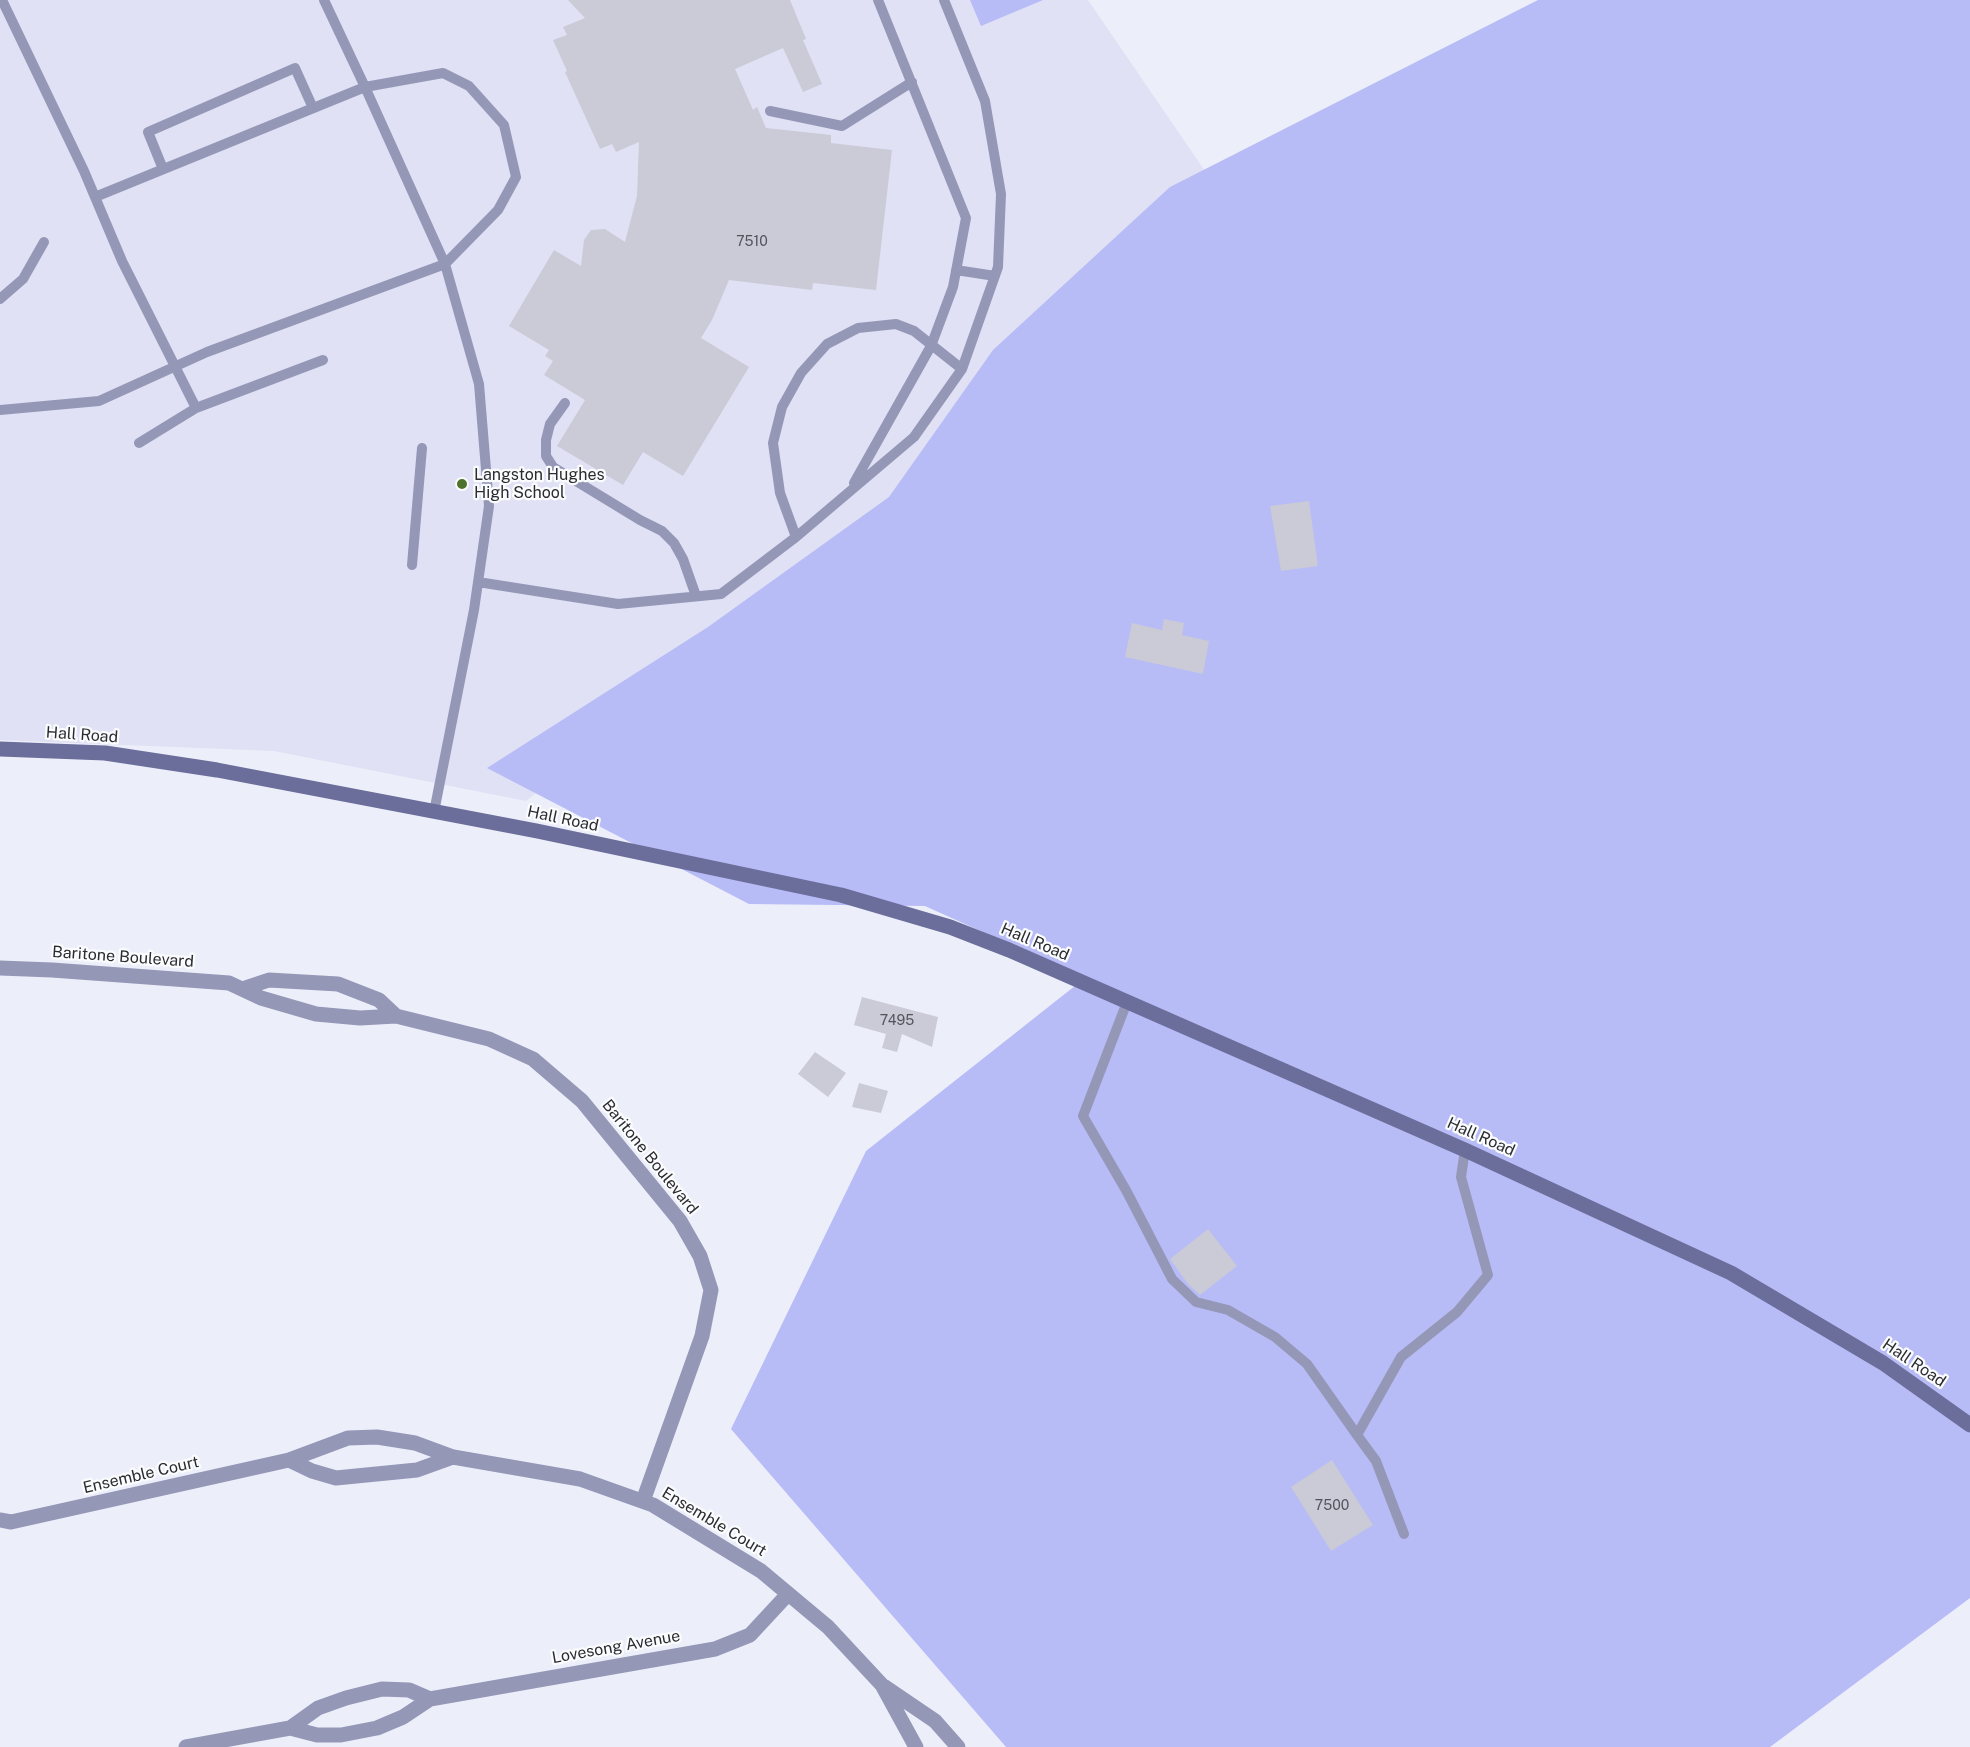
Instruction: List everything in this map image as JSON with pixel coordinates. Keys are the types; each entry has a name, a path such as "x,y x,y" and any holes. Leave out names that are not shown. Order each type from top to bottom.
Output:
{"street":[{"name":"Hall Road","path":"0,749 105,753 217,770 549,834 841,896 950,927 1009,950 1466,1150 1731,1273 1883,1363 1970,1425"},
{"name":"Baritone Boulevard","path":"0,968 52,970 236,986 269,980 338,984 379,1000 396,1016"},
{"name":"Baritone Boulevard","path":"236,986 261,998 316,1014 360,1018 396,1016 489,1039 533,1059 582,1101 680,1221 700,1256 711,1290 702,1336 643,1501"},
{"name":"Ensemble Court","path":"0,1520 11,1522 289,1460 348,1438 376,1437 415,1443 453,1457 579,1479 653,1505 761,1571 828,1627 882,1685 935,1721 958,1747"},
{"name":"Ensemble Court","path":"289,1460 312,1471 336,1478 417,1470 453,1457"},
{"name":"Lovesong Avenue","path":"186,1747 290,1728 317,1735 340,1735 377,1728 403,1717 430,1699 715,1649 750,1635 788,1594"},
{"name":"Ensemble Court","path":"882,1685 916,1747"},
{"name":"Lovesong Avenue","path":"290,1728 318,1708 382,1689 409,1690 430,1699"}],"lane":[{"path":"2,0 95,197 122,261 196,408"},
{"path":"324,0 445,264 479,384 489,506 478,582 434,812"},
{"path":"850,492 932,345 953,287 966,218 878,0"},
{"path":"478,582 618,604 721,594 796,537 914,437 962,369 998,267 1000,194 985,101 944,0"},
{"path":"163,169 148,132 295,68 313,108"},
{"path":"0,410 99,401 207,352 445,264 498,210 516,177 504,125 469,86 443,72 365,87 95,197"},
{"path":"770,111 842,126 912,82"},
{"path":"0,299 23,279 44,242"},
{"path":"956,270 995,276"},
{"path":"796,537 780,493 773,443 782,406 801,373 827,344 858,328 896,324 914,331 962,369"},
{"path":"139,443 196,408 323,360"},
{"path":"565,403 550,424 546,441 546,456 553,467 662,531 674,543 683,559 696,596"},
{"path":"412,565 422,448"},
{"path":"1127,1002 1083,1116 1127,1192 1172,1279 1196,1302 1228,1310 1275,1336 1307,1364 1376,1461 1404,1534"},
{"path":"1357,1435 1401,1357 1457,1312 1488,1275 1461,1177 1466,1150"}],"shaded area":[{"name":"Langston Hughes High School","path":"0,0 1088,0 1244,228 526,801 274,751 0,740"},
{"path":"970,0 1043,0 981,26"},
{"path":"1538,0 1970,0 1970,1598 1770,1747 1006,1747 731,1429 866,1151 1085,978 925,906 749,904 487,768 708,627 889,497 993,350 1170,187"}],"building":[{"path":"568,0 790,0 806,39 803,40 822,84 803,92 783,48 735,69 753,110 757,107 766,128 831,135 831,143 892,150 876,290 813,283 812,290 729,280 712,320 701,338 749,367 683,476 643,452 623,485 557,446 585,400 544,375 553,361 545,356 549,350 509,326 554,250 581,266 584,240 591,230 605,229 625,242 637,196 639,142 616,152 612,144 600,149 553,40 567,35 563,27 585,18"},
{"path":"1309,501 1318,566 1281,571 1270,506"},
{"path":"1164,619 1184,623 1182,635 1209,641 1203,674 1125,657 1132,623 1162,630"},
{"path":"862,997 938,1017 932,1047 902,1034 897,1052 882,1048 886,1034 854,1025"},
{"path":"815,1052 846,1073 828,1097 798,1074"},
{"path":"859,1083 888,1091 881,1113 852,1107"},
{"path":"1208,1229 1237,1266 1200,1295 1188,1284 1170,1259"},
{"path":"1332,1460 1373,1525 1331,1551 1291,1487"}],"place":[{"name":"Langston Hughes High School","path":"462,484"}]}
